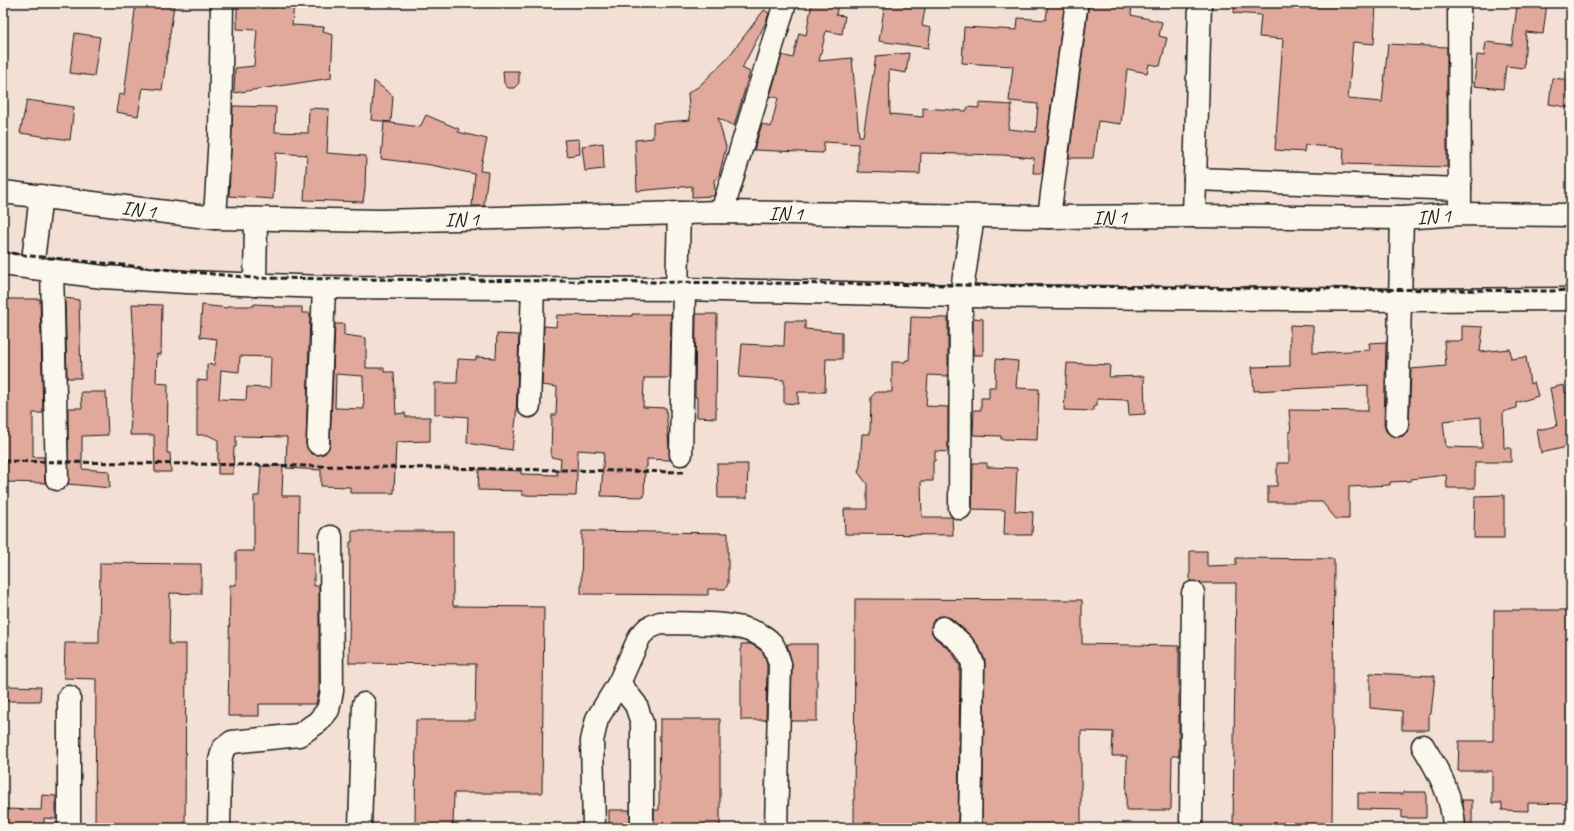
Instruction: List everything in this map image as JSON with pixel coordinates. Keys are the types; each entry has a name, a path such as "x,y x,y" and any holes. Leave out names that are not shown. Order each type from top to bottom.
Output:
{"street":[{"path":"215,218 220,136 222,3"},
{"path":"722,212 785,3"},
{"path":"1194,216 1200,3"},
{"path":"1459,3 1460,214"},
{"path":"1049,217 1076,8"},
{"path":"1195,180 1460,189"},
{"name":"IN 1","path":"3,192 215,218 381,221 722,212 1049,217 1194,216 1402,218 1460,214 1571,215"},
{"path":"41,196 42,269 57,479"},
{"path":"679,213 681,454"},
{"path":"960,508 961,296 973,216"},
{"path":"1396,425 1402,218"},
{"path":"255,285 256,219"},
{"path":"3,264 103,277 324,287 680,289 961,296 1399,300 1571,299"},
{"path":"318,443 324,287"},
{"path":"529,406 533,288"},
{"path":"219,828 220,761 223,749 232,742 299,735 318,722 328,710 332,691 331,537"},
{"path":"1191,828 1193,593"},
{"path":"594,828 592,741 596,719 619,683 640,636 648,628 660,623 741,626 758,632 772,644 780,664 776,828"},
{"path":"943,628 960,641 969,652 973,664 970,828"},
{"path":"619,683 636,705 642,723 642,828"},
{"path":"69,697 70,828"},
{"path":"360,828 364,704"},
{"path":"1423,746 1445,784 1454,815 1454,828"}],"building":[{"path":"136,3 174,5 162,90 143,88 138,116 116,112 119,94 124,95"},
{"path":"237,3 253,3 273,8 274,3 294,3 292,25 324,27 323,32 333,35 331,78 234,93 235,68 254,66 257,30 237,29"},
{"path":"812,3 838,3 836,15 845,16 842,34 826,31 819,61 852,58 859,136 863,136 876,56 909,53 906,73 889,70 890,114 923,117 923,108 966,111 968,107 979,108 979,103 1012,105 1008,129 1036,132 1038,104 1009,101 1013,66 962,63 964,27 1017,30 1018,18 1046,20 1048,3 1065,3 1042,173 1033,173 1034,158 1003,155 921,153 920,174 858,172 858,144 824,142 823,153 754,150 762,124 771,127 778,98 770,96 782,55 793,58 799,33 806,35"},
{"path":"885,3 926,3 922,26 931,28 928,48 879,41"},
{"path":"1087,3 1132,3 1131,15 1162,22 1159,36 1167,38 1160,66 1149,64 1147,73 1127,69 1121,124 1098,121 1093,158 1069,158 1088,10"},
{"path":"1235,3 1376,3 1374,44 1353,42 1348,99 1382,102 1388,44 1447,47 1447,167 1343,164 1344,148 1305,145 1304,152 1275,150 1283,39 1259,37 1261,15 1234,13"},
{"path":"1519,3 1547,3 1543,34 1526,32 1524,68 1506,66 1503,89 1474,86 1477,55 1484,56 1486,42 1512,45 1517,6 1519,6"},
{"path":"764,10 769,13 766,22 742,68 750,72 734,126 718,118 726,147 719,176 714,180 714,196 692,197 692,186 637,191 635,140 653,138 653,123 690,120 688,93 698,87 726,60"},
{"path":"75,33 100,37 94,76 70,73"},
{"path":"503,71 519,71 519,83 514,88 508,88 504,83"},
{"path":"1552,78 1571,80 1571,108 1549,104"},
{"path":"374,81 393,96 391,122 371,120"},
{"path":"27,100 74,107 70,140 20,133"},
{"path":"233,106 276,107 275,132 308,133 309,108 329,109 327,153 366,156 363,202 304,200 307,155 276,153 273,199 229,196"},
{"path":"426,115 459,129 458,132 487,139 480,171 488,172 484,206 472,206 475,174 431,165 381,159 384,122 420,127"},
{"path":"579,139 580,154 567,156 564,140"},
{"path":"603,143 604,169 585,171 582,146"},
{"path":"65,298 79,300 81,378 67,378"},
{"path":"4,299 40,299 43,413 33,413 33,457 44,457 45,483 3,482"},
{"path":"132,304 162,305 161,355 157,354 156,383 168,384 167,453 170,453 171,472 155,472 154,435 130,435 134,342"},
{"path":"254,304 273,305 273,307 302,307 302,313 310,313 306,443 307,448 311,453 317,455 323,454 328,450 330,444 335,324 344,324 344,335 366,338 366,368 384,368 384,372 394,372 396,414 405,413 406,417 430,417 430,441 396,442 394,493 350,493 350,487 321,486 321,470 286,468 287,437 236,436 233,474 218,474 218,440 208,435 197,435 197,380 207,381 207,364 214,365 217,339 200,337 202,305 228,308 228,306 254,306","holes":["240,356 271,357 270,388 247,387 246,400 219,399 221,370 239,372","336,374 363,376 364,409 335,408"]},
{"path":"632,314 671,314 670,378 644,378 643,407 666,408 670,460 647,459 647,467 645,467 644,497 601,496 604,452 578,450 576,496 522,495 522,491 478,490 479,469 521,471 521,474 558,475 556,471 560,471 561,459 551,457 552,415 556,415 557,387 542,385 544,326 556,327 557,315 632,316"},
{"path":"696,314 717,314 716,418 697,417 697,397 695,397"},
{"path":"911,317 948,318 948,376 928,375 926,406 948,407 948,452 935,451 935,461 933,461 933,481 921,481 922,517 952,517 953,535 845,534 844,509 867,509 867,484 858,472 860,466 862,434 870,434 871,397 876,392 892,392 892,362 905,362 906,360 909,360"},
{"path":"973,318 983,319 983,355 973,355"},
{"path":"785,321 805,321 805,329 842,332 842,359 826,359 825,392 798,392 798,404 784,403 784,380 739,377 742,344 784,346"},
{"path":"1290,325 1313,326 1313,353 1370,350 1369,343 1386,342 1384,425 1386,431 1390,435 1397,437 1403,436 1407,432 1409,426 1411,369 1446,366 1444,341 1462,341 1462,326 1483,327 1480,352 1510,349 1511,359 1526,357 1530,384 1534,382 1538,396 1516,403 1516,408 1503,412 1504,448 1511,448 1511,462 1475,462 1475,488 1447,488 1446,475 1411,479 1411,481 1390,482 1390,485 1349,487 1349,519 1336,519 1322,502 1268,502 1268,486 1277,486 1277,463 1289,463 1289,432 1291,432 1289,410 1368,411 1368,385 1254,391 1252,367 1290,366","holes":["1481,417 1482,448 1446,447 1443,421"]},
{"path":"497,334 519,335 516,418 512,450 467,443 468,417 435,414 435,383 457,383 458,359 476,360 476,357 496,358"},
{"path":"996,359 1018,361 1016,388 1039,389 1037,440 1001,439 1001,436 973,435 974,410 981,410 981,398 989,398 989,387 995,387"},
{"path":"1067,363 1110,365 1109,377 1144,376 1145,414 1129,415 1128,400 1097,399 1097,406 1093,407 1093,411 1064,410"},
{"path":"1564,385 1565,393 1571,392 1571,446 1541,453 1537,430 1557,426 1550,388"},
{"path":"81,392 106,392 108,435 82,436 82,469 109,471 110,488 68,484 68,408 82,408"},
{"path":"973,463 987,463 987,467 1017,468 1015,511 1033,512 1032,535 1004,535 1005,510 972,509"},
{"path":"717,464 748,464 747,498 718,498"},
{"path":"261,466 283,466 282,496 299,496 298,551 314,552 314,586 319,586 319,690 316,704 259,704 259,716 228,716 230,585 236,585 236,551 254,551 254,496 259,496"},
{"path":"1504,495 1504,538 1474,538 1475,496"},
{"path":"352,531 453,531 453,606 544,607 542,793 454,793 453,828 415,828 416,720 475,720 476,664 349,663 350,542 352,542"},
{"path":"582,531 728,533 728,584 725,589 708,589 708,595 581,594"},
{"path":"1190,551 1207,551 1207,566 1236,565 1236,558 1334,559 1332,828 1233,828 1236,583 1200,583 1190,581"},
{"path":"100,563 201,564 201,594 170,593 169,644 186,644 185,828 95,828 96,679 64,678 65,643 99,643"},
{"path":"855,599 1082,600 1082,644 1179,646 1179,756 1172,756 1171,809 1126,810 1127,756 1112,756 1113,732 1081,731 1081,828 982,828 985,660 979,647 971,636 951,618 944,616 938,617 934,620 931,627 935,638 952,652 960,666 958,828 854,828"},
{"path":"1494,610 1571,610 1571,804 1528,803 1528,811 1502,810 1502,803 1492,803 1492,771 1458,771 1459,741 1493,741"},
{"path":"741,644 751,644 756,647 763,652 766,660 766,720 741,720"},
{"path":"787,644 817,644 817,721 791,721 792,664"},
{"path":"1370,673 1435,676 1431,714 1429,714 1429,730 1402,730 1402,711 1370,708"},
{"path":"4,687 41,687 40,701 4,701"},
{"path":"660,719 720,719 720,828 654,828 654,810 659,810"},
{"path":"1403,792 1426,792 1426,818 1402,818 1402,810 1358,809 1358,793 1403,794"},
{"path":"42,795 56,796 56,819 44,818 44,828 3,828 3,809 41,810"},
{"path":"1462,800 1472,800 1472,828 1466,828"},
{"path":"609,810 630,810 630,828 609,828"}],"railway":[{"path":"3,252 254,278 1571,290"},
{"path":"3,461 685,472"}]}
